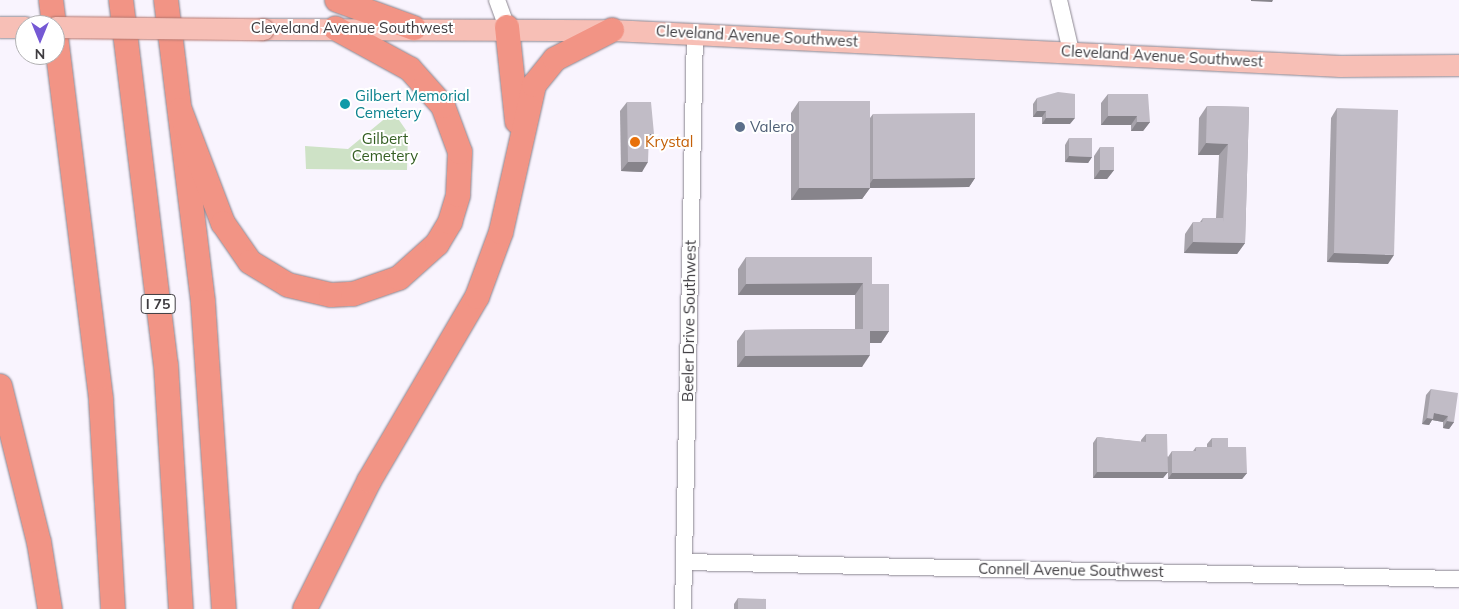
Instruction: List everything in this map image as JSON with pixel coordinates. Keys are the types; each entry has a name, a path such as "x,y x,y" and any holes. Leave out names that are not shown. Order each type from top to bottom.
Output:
{"highway":[{"path":"51,0 53,15"},
{"name":"I 75","path":"121,0 166,365 181,609"},
{"path":"166,0 214,420 224,609"},
{"path":"337,0 414,28"},
{"path":"507,27 518,142"},
{"path":"180,110 223,223 250,262 288,285 330,295 353,294 399,278 437,244 450,222 458,195 460,152 443,106 410,69 335,28"},
{"path":"305,609 368,480 477,297 501,232 528,100 542,72 569,49 612,30"},
{"path":"60,65 101,400 113,609"},
{"path":"0,386 39,542 50,609"}],"main road":[{"path":"0,27 15,27"},
{"name":"Cleveland Avenue Southwest","path":"65,27 263,29 507,27 695,33 1340,66 1459,65"}],"street":[{"path":"497,0 507,27"},
{"path":"1059,0 1071,51"},
{"name":"Beeler Drive Southwest","path":"683,609 695,33"},
{"name":"Connell Avenue Southwest","path":"684,562 1459,578"}],"green space":[{"name":"Gilbert Cemetery","path":"388,116 399,120 408,133 407,170 306,169 305,146 348,149"}],"building":[{"path":"1058,92 1075,94 1075,118 1046,118 1046,111 1037,111 1037,98"},
{"path":"1108,94 1148,94 1150,122 1137,122 1137,116 1108,116"},
{"path":"799,101 870,101 870,188 799,188"},
{"path":"627,102 651,102 654,134 649,134 648,162 628,162"},
{"path":"1207,106 1249,107 1245,243 1193,242 1193,222 1202,222 1203,218 1223,218 1223,222 1228,144 1206,143"},
{"path":"1337,108 1398,110 1394,255 1334,253"},
{"path":"975,113 975,178 873,179 873,114"},
{"path":"1069,138 1092,138 1092,157 1069,156"},
{"path":"1100,147 1114,147 1114,170 1100,170"},
{"path":"746,257 872,257 872,284 889,284 889,331 870,331 870,355 745,356 745,330 863,329 863,283 746,284"},
{"path":"1431,389 1458,393 1454,422 1447,421 1448,416 1434,413 1433,419 1427,418"},
{"path":"1146,434 1167,434 1168,472 1097,472 1097,437 1146,442"},
{"path":"1212,438 1228,438 1228,447 1246,447 1247,473 1172,473 1172,451 1196,451 1196,447 1212,447"},
{"path":"738,598 766,599 766,609 738,609"}],"place":[{"name":"Gilbert Memorial Cemetery","path":"345,104"},
{"name":"Valero","path":"740,127"},
{"name":"Krystal","path":"635,142"}]}
